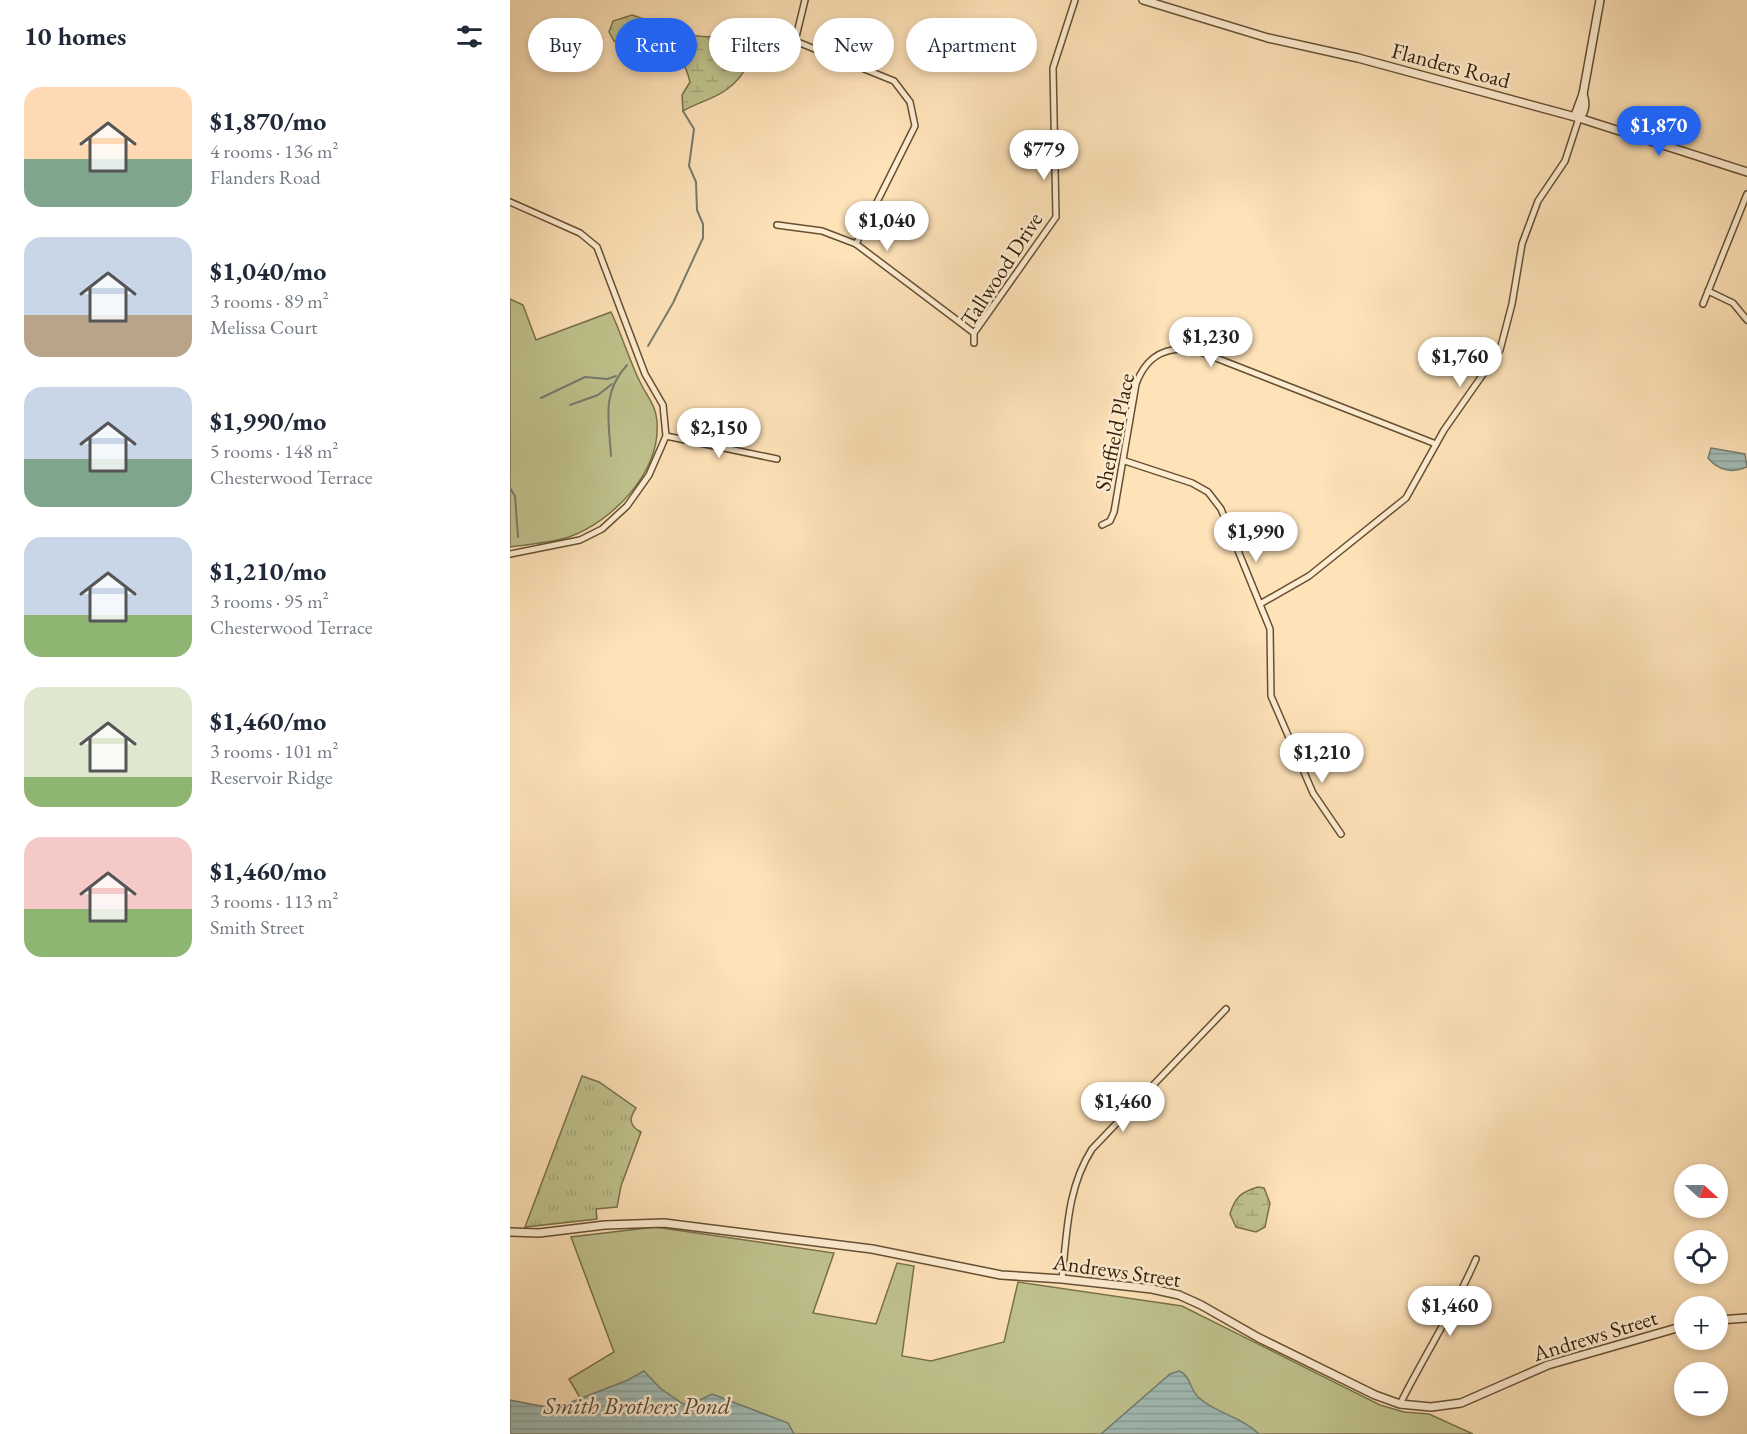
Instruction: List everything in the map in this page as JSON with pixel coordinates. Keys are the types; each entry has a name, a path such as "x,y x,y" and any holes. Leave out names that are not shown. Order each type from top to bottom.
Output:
{"street":[{"path":"805,0 795,41 894,81 910,102 915,126 856,244"},
{"name":"Tallwood Drive","path":"974,343 974,333 1056,217 1053,68 1075,0"},
{"name":"Flanders Road","path":"1143,0 1268,38 1358,58 1579,118 1747,172"},
{"path":"1260,604 1310,576 1406,498 1436,444 1500,350 1512,304 1522,244 1538,201 1565,161 1579,118 1583,114 1586,100 1583,94 1600,0"},
{"path":"1703,304 1747,194"},
{"path":"510,202 580,232 597,247 645,374 663,405 666,436 649,475 627,506 602,529 580,540 510,554"},
{"path":"777,225 822,231 856,244 974,333"},
{"path":"1708,291 1733,303 1747,320"},
{"name":"Sheffield Place","path":"1102,525 1110,521 1114,512 1125,460 1136,384 1142,368 1154,356 1180,348 1198,351 1436,444"},
{"path":"666,436 777,459"},
{"path":"1125,460 1192,483 1208,492 1221,509 1269,628 1272,647 1271,696 1313,793 1341,834"},
{"path":"1062,1279 1069,1207 1080,1168 1092,1149 1226,1009"},
{"name":"Andrews Street","path":"510,1232 538,1233 605,1225 664,1223 872,1249 1001,1275 1062,1279 1179,1295 1259,1338 1375,1395 1400,1404 1431,1407 1461,1403 1548,1365 1674,1329"},
{"path":"1400,1404 1419,1365 1457,1304 1476,1259"},
{"path":"1728,1319 1747,1318"}],"green space":[{"path":"632,15 640,18 622,18"},
{"path":"615,20 615,42 609,32"},
{"path":"697,36 709,37 709,72 743,72 726,90 683,111 682,95 690,82 687,72 697,72"},
{"path":"510,299 523,305 536,340 611,312 637,375 653,406 657,421 656,440 643,476 617,507 586,530 569,537 510,547"},
{"path":"582,1076 599,1082 636,1108 631,1122 641,1132 621,1186 617,1207 596,1209 597,1219 525,1227"},
{"path":"1258,1187 1264,1188 1270,1203 1265,1227 1256,1232 1236,1227 1230,1214 1234,1203 1243,1193"},
{"path":"655,1227 834,1253 813,1313 876,1324 897,1263 914,1266 902,1356 931,1361 1004,1342 1018,1282 1182,1306 1380,1405 1404,1412 1429,1414 1473,1434 510,1434 510,1401 547,1407 582,1401 569,1379 614,1352 571,1237"}],"water":[{"path":"1711,448 1745,454 1747,467 1736,470 1721,468 1708,458"},
{"name":"Smith Brothers Pond","path":"644,1371 660,1388 683,1404 692,1404 712,1394 788,1423 794,1434 510,1434 510,1400 545,1407 569,1403 628,1380"},
{"path":"1179,1371 1183,1373 1198,1397 1212,1407 1245,1423 1259,1434 1101,1434 1170,1374"}],"waterway":[{"path":"648,346 673,303 703,238 703,224 697,210 696,182 689,166 694,129 683,111"},
{"path":"611,456 608,408 613,386 627,365"},
{"path":"541,398 585,377 607,379 616,376"},
{"path":"570,405 598,395 612,384"},
{"path":"510,488 515,496 518,537"}]}
